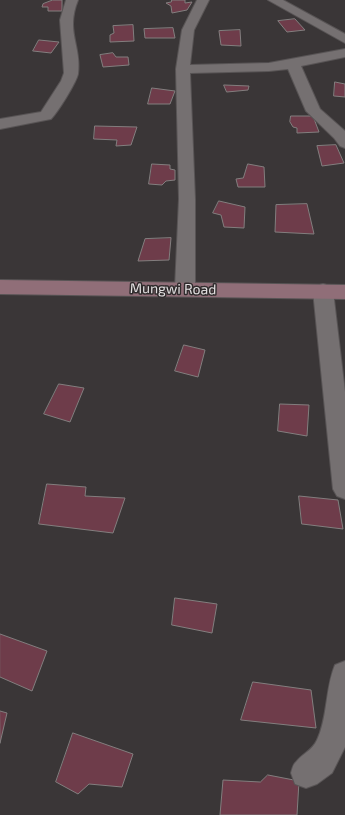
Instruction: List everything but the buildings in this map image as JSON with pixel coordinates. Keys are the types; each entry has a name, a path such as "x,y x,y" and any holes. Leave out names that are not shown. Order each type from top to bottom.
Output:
{"main road":[{"name":"Mungwi Road","path":"0,287 185,288 345,292"}],"street":[{"path":"0,124 46,116 57,100 71,74 70,56 65,31 69,7 72,0"},
{"path":"185,288 187,200 183,69 188,30 203,0"},
{"path":"274,0 345,39"},
{"path":"183,69 269,67 293,64 313,58 345,53"},
{"path":"293,64 313,111 340,135 345,143"},
{"path":"323,291 345,489"},
{"path":"306,773 322,761 330,749 337,722 345,676"}]}
